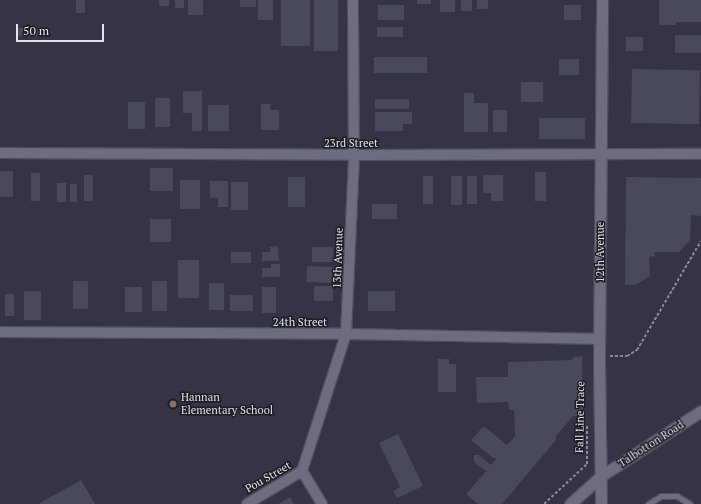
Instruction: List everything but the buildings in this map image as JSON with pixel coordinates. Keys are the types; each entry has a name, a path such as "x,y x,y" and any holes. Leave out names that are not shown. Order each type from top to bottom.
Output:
{"street":[{"name":"13th Avenue","path":"302,472 346,334 354,155 353,0"},
{"name":"12th Avenue","path":"601,504 599,356 602,0"},
{"name":"23rd Street","path":"0,153 354,155 701,154"},
{"name":"24th Street","path":"0,332 346,334 600,339"},
{"name":"Talbotton Road","path":"570,504 601,476 700,415"},
{"name":"Pou Street","path":"246,504 302,472"},
{"path":"302,472 322,504"}],"lane":[{"path":"648,504 661,496 677,496 690,504"}],"path":[{"path":"599,356 627,356 637,350 701,241"},
{"name":"Fall Line Trace","path":"544,504 587,464 588,419"}],"place":[{"name":"Hannan Elementary School","path":"173,404"}]}
